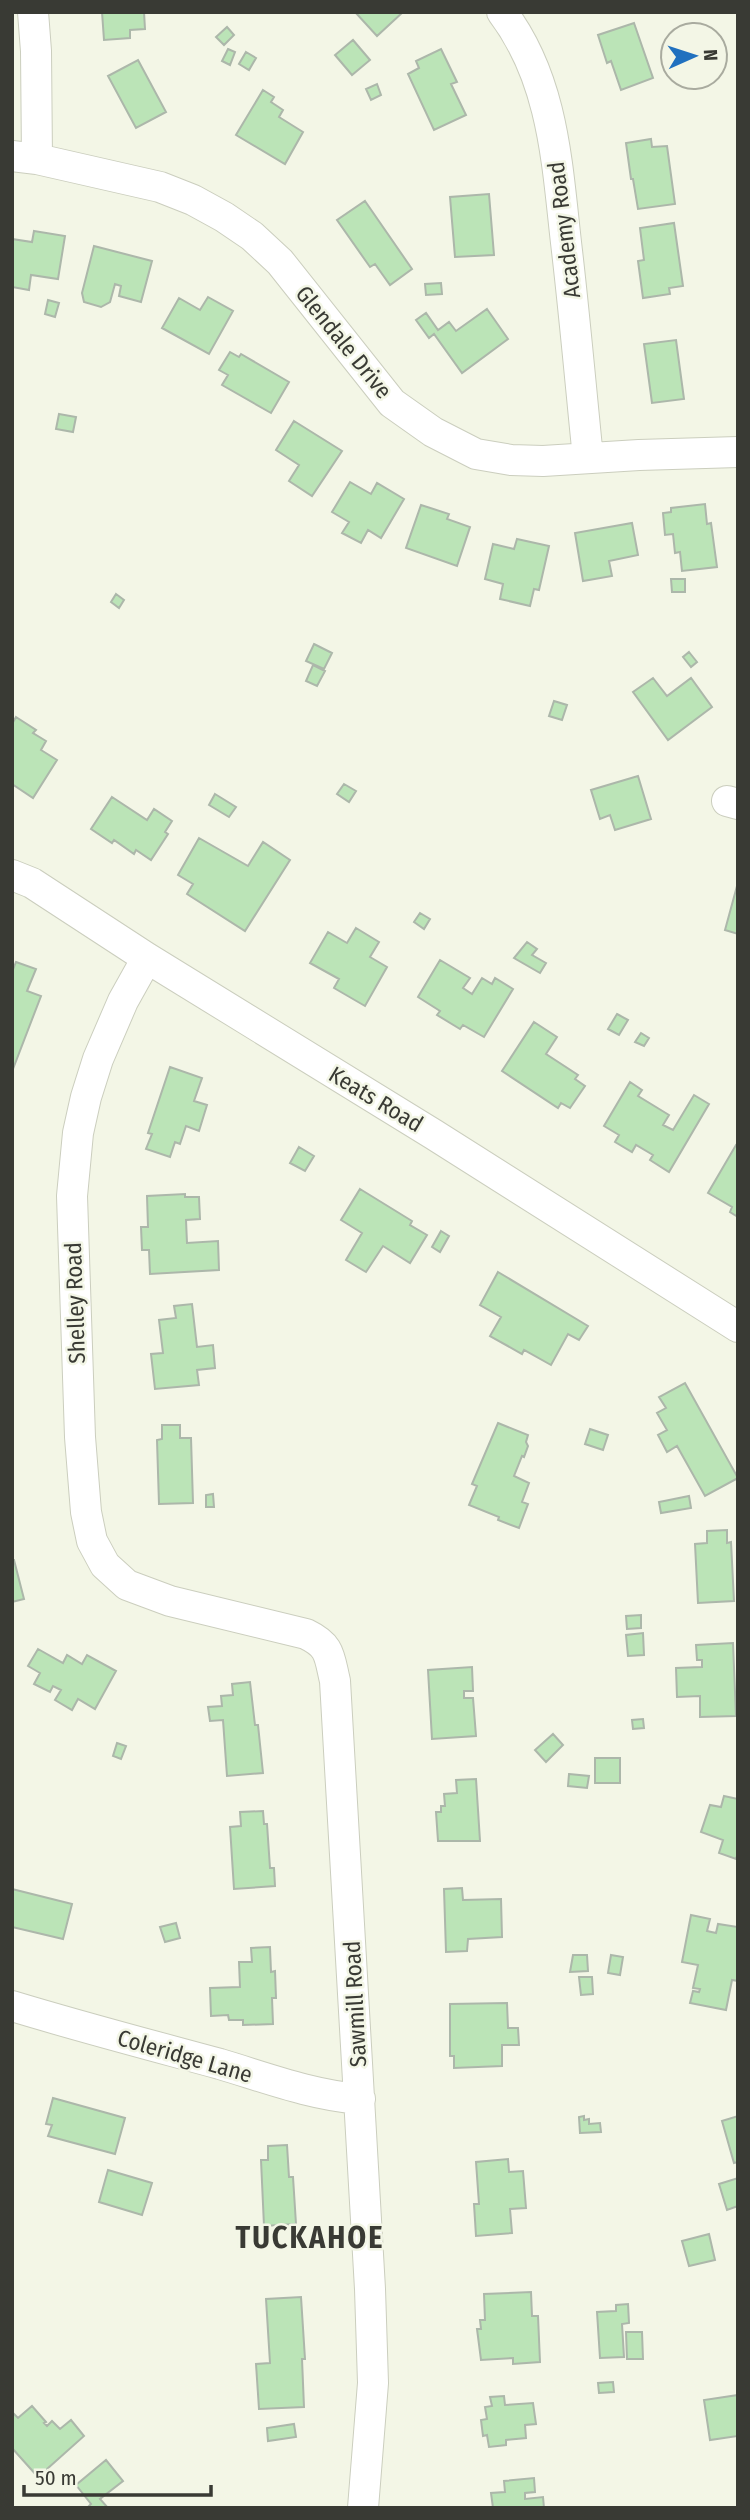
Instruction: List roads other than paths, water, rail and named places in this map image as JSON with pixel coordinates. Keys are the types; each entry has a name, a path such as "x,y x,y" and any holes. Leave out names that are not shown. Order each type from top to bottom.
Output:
{"street":[{"path":"24,157 36,51 33,12"},
{"name":"Academy Road","path":"502,12 532,60 550,117 575,322 588,458"},
{"name":"Glendale Drive","path":"24,157 160,187 192,200 252,236 280,262 316,304 392,403 433,432 476,454 511,460 544,461 738,452"},
{"name":"Keats Road","path":"12,875 32,883 147,958 456,1148 738,1327"},
{"name":"Shelley Road","path":"147,958 123,1001 98,1059 86,1097 79,1133 72,1196 80,1437 86,1512 97,1554 127,1585 188,1606"},
{"name":"Sawmill Road","path":"188,1606 306,1634 321,1641 329,1655 335,1681 360,2099 373,2384 363,2508"},
{"name":"Coleridge Lane","path":"12,2006 272,2082 330,2096 360,2099"}],"district":[{"name":"TUCKAHOE","path":"310,2238"}]}
